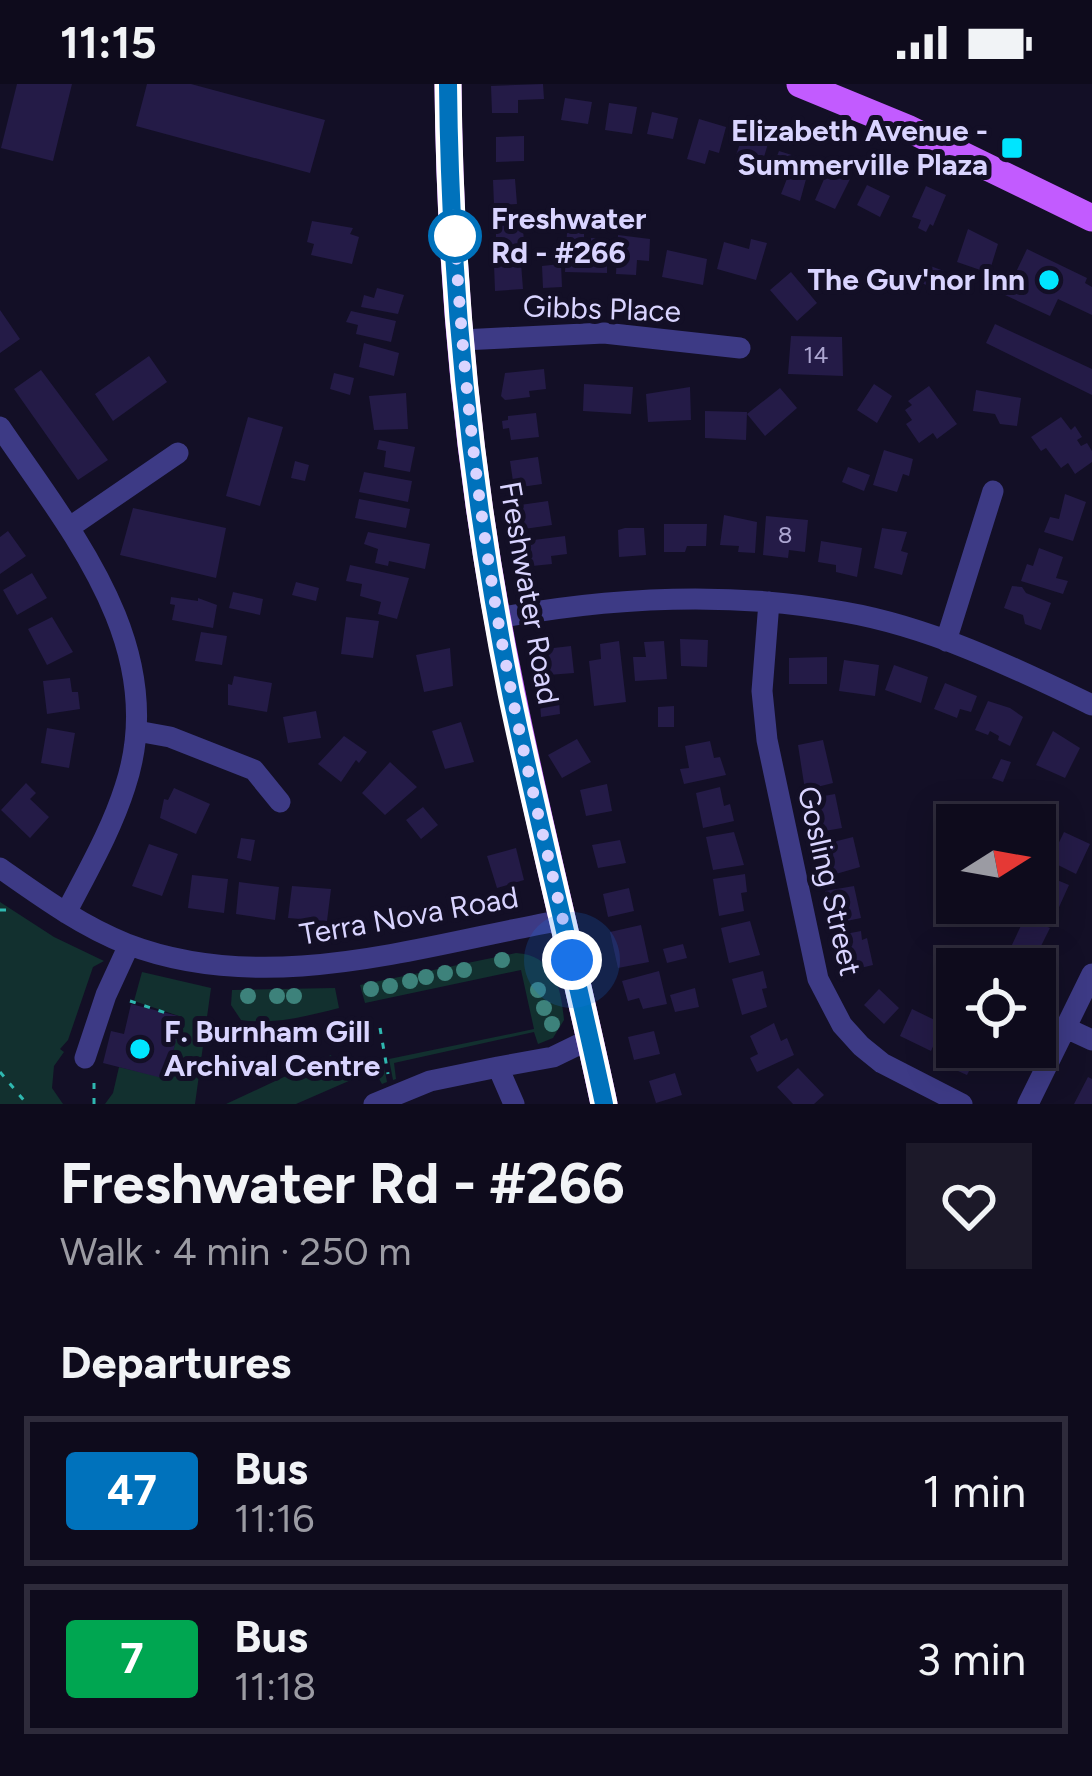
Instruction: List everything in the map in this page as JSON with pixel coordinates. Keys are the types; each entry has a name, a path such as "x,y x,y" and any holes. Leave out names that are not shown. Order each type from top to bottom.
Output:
{"main road":[{"name":"Freshwater Road","path":"448,84 462,340 477,490 511,689 604,1104"},
{"path":"800,84 907,128 1092,218"}],"street":[{"name":"Gibbs Place","path":"462,340 604,333 740,348"},
{"path":"0,427 70,527 114,606 134,689 137,731 125,787 67,913"},
{"path":"70,527 178,453"},
{"path":"946,641 993,491"},
{"path":"498,618 659,600 769,602 847,612 946,641 1092,705"},
{"name":"Gosling Street","path":"769,602 762,691 767,740 818,979 842,1025 861,1046 882,1063 962,1104"},
{"path":"137,731 170,737 254,770 280,802"},
{"name":"Terra Nova Road","path":"0,868 67,913 129,945 215,964 296,967 342,962 563,920"},
{"path":"85,1058 129,945"},
{"path":"1028,1104 1092,974"},
{"path":"1066,1028 1092,1040"},
{"path":"374,1104 430,1081 554,1057 590,1040"},
{"path":"498,1067 514,1104"}],"path":[{"path":"0,910 15,910"},
{"path":"106,995 166,1013"},
{"path":"380,1028 388,1070"},
{"path":"85,1058 93,1068 94,1104"},
{"path":"0,1072 27,1104"}],"green space":[{"path":"0,902 54,937 104,961 93,967 68,1040 60,1049 64,1052 54,1066 52,1088 63,1104 0,1104"},
{"path":"516,953 547,966 558,985 564,1020 553,1038 538,1044 534,1032 394,1063 393,1080 389,1059 534,1029 521,970 365,1003 360,985"},
{"path":"142,972 211,988 195,1104 105,1104 119,1067 166,1078 182,1017 134,1001"},
{"path":"335,988 339,1008 290,1019 241,1020 231,1005 232,990"},
{"path":"331,1055 335,1071 383,1061 387,1082 382,1084 374,1070 296,1104 226,1104"}],"building":[{"path":"17,84 72,84 53,161 1,148"},
{"path":"147,84 191,84 325,120 310,173 136,126"},
{"path":"543,84 544,99 518,100 518,113 492,113 491,86"},
{"path":"565,98 592,102 588,124 561,120"},
{"path":"609,103 637,107 632,134 605,130"},
{"path":"652,112 678,118 673,139 647,134"},
{"path":"699,119 726,127 719,153 709,150 705,164 687,159"},
{"path":"744,132 769,140 761,167 735,158"},
{"path":"524,136 524,161 496,162 496,137"},
{"path":"779,151 811,161 800,201 781,194 788,176 773,166"},
{"path":"831,163 851,177 835,209 815,200"},
{"path":"515,179 517,204 494,205 493,180"},
{"path":"867,185 890,196 880,217 857,205"},
{"path":"926,186 946,195 926,232 918,228 921,220 912,217"},
{"path":"312,221 353,228 350,234 359,237 352,264 311,255 314,244 307,242"},
{"path":"523,223 524,248 496,250 496,225"},
{"path":"968,229 998,244 989,273 957,262"},
{"path":"567,232 584,233 584,245 591,245 591,238 600,238 600,246 607,246 607,273 565,272"},
{"path":"618,235 650,239 649,261 637,260 636,275 616,274"},
{"path":"751,239 767,243 756,280 717,269 724,242 749,249"},
{"name":"The Guv'nor Inn","path":"1027,249 1087,278 1085,283 1092,287 1092,315 1058,299 1050,316 1005,295"},
{"path":"667,250 707,259 703,285 662,277"},
{"path":"521,263 523,289 495,291 494,264"},
{"path":"561,264 562,287 543,288 542,266"},
{"path":"925,264 944,271 938,289 918,282"},
{"path":"791,272 817,303 797,321 770,290"},
{"path":"377,288 404,295 398,314 361,307 364,295 374,298"},
{"path":"0,310 20,339 0,353"},
{"path":"351,311 396,321 391,342 356,334 358,325 346,322"},
{"name":"The Guv'nor Inn","path":"995,324 1092,369 1092,395 986,343"},
{"path":"791,336 842,337 843,376 788,374"},
{"path":"364,343 399,353 394,376 359,367"},
{"path":"149,356 167,382 113,421 95,394"},
{"path":"544,369 546,389 529,391 530,397 505,400 501,396 505,373"},
{"path":"41,370 108,460 78,480 14,389"},
{"path":"334,373 354,378 350,395 330,389"},
{"path":"584,384 633,387 631,414 583,411"},
{"path":"874,384 892,396 877,423 857,410"},
{"path":"929,386 957,424 937,439 933,433 919,443 906,424 912,420 905,410 912,405 908,401"},
{"path":"690,387 691,420 648,422 646,394"},
{"path":"780,388 797,408 765,436 747,414"},
{"path":"976,390 1021,398 1017,426 1000,424 995,414 973,411"},
{"path":"406,393 408,429 374,430 369,396"},
{"path":"705,411 747,412 746,440 705,438"},
{"path":"536,413 539,437 511,440 502,421"},
{"path":"248,417 283,427 260,506 226,496"},
{"path":"1061,417 1071,430 1075,426 1081,446 1087,443 1092,451 1092,462 1075,474 1068,463 1061,468 1031,437"},
{"path":"379,440 415,447 410,472 384,467 386,451 377,449"},
{"path":"884,450 913,459 909,476 903,474 897,492 873,485"},
{"path":"538,457 542,484 514,488 510,461"},
{"path":"295,461 309,465 305,481 291,478"},
{"path":"848,467 870,475 864,491 842,482"},
{"path":"364,472 412,481 408,502 359,492"},
{"path":"1065,494 1086,502 1073,541 1044,532 1050,517 1059,519"},
{"path":"359,499 410,509 406,528 355,518"},
{"path":"548,501 552,525 524,529 520,505"},
{"path":"133,508 226,528 216,578 120,555"},
{"path":"724,515 757,522 755,553 720,545"},
{"path":"766,516 808,520 805,552 789,550 788,558 763,555"},
{"path":"664,524 707,524 706,546 664,552"},
{"path":"644,528 646,555 619,557 618,530"},
{"path":"882,528 907,532 901,551 908,553 902,575 874,568"},
{"path":"8,531 26,556 0,574 0,537"},
{"path":"368,532 430,544 425,569 389,561 388,566 375,563 378,549 364,544"},
{"path":"565,536 567,554 551,556 552,564 522,567 526,541"},
{"path":"821,541 862,548 857,577 836,572 836,565 818,562"},
{"path":"1039,548 1063,557 1056,578 1068,581 1063,594 1021,581"},
{"path":"350,565 409,578 397,619 378,614 381,602 360,596 362,584 346,581"},
{"path":"32,573 47,598 17,615 3,590"},
{"path":"296,582 319,588 316,601 292,595"},
{"path":"1012,586 1051,603 1041,630 1025,624 1023,615 1004,608"},
{"path":"233,592 263,599 260,615 229,608"},
{"path":"171,597 198,598 217,605 213,628 172,620 175,605 170,604"},
{"path":"52,617 73,652 47,665 28,629"},
{"path":"346,617 379,621 373,658 341,654"},
{"path":"201,632 227,636 222,665 195,661"},
{"path":"680,639 708,640 707,667 681,666"},
{"path":"619,641 626,702 594,706 589,661 601,659 600,644"},
{"path":"664,641 667,679 635,681 633,657 646,657 644,642"},
{"path":"571,646 574,673 548,675 545,649"},
{"path":"450,648 453,686 424,692 416,655"},
{"path":"827,657 827,684 789,684 789,658"},
{"path":"844,660 879,665 875,696 839,691"},
{"path":"894,665 928,677 921,703 885,690"},
{"path":"234,676 272,683 267,712 228,705 228,684 232,685"},
{"path":"70,678 80,709 47,714 43,681"},
{"path":"945,683 977,696 971,712 960,709 957,718 934,709"},
{"path":"559,700 560,714 541,717 540,703"},
{"path":"988,701 1023,717 1010,746 990,731 988,735 975,730"},
{"path":"674,706 674,727 658,727 658,707"},
{"path":"316,711 321,738 288,743 283,717"},
{"path":"461,722 474,762 445,769 432,731"},
{"path":"47,728 75,733 69,768 41,763"},
{"path":"1053,731 1080,748 1065,778 1036,765"},
{"path":"344,736 367,752 341,782 318,764"},
{"path":"577,739 591,762 562,778 548,755"},
{"path":"823,740 833,783 805,790 798,745"},
{"path":"710,741 714,758 720,757 726,775 684,784 680,769 689,768 685,746"},
{"path":"1001,759 1011,762 1003,782 992,778"},
{"path":"390,762 417,787 385,815 362,793"},
{"path":"26,783 36,793 30,799 49,817 30,838 1,810"},
{"path":"607,784 612,811 586,816 580,790"},
{"path":"720,787 734,821 703,828 696,793"},
{"path":"174,788 210,804 196,834 160,818 164,799 168,800"},
{"path":"835,794 842,828 813,833 807,799"},
{"path":"423,807 438,825 421,839 406,820"},
{"path":"734,832 744,865 713,870 706,837"},
{"path":"1064,832 1090,844 1076,874 1056,864 1056,849"},
{"path":"853,837 860,867 829,876 818,856 821,845"},
{"path":"241,838 255,840 251,861 237,858"},
{"path":"620,840 626,863 598,868 592,845"},
{"path":"149,844 178,854 162,896 132,886"},
{"path":"516,848 524,880 497,888 487,856"},
{"path":"745,874 744,911 719,916 713,879"},
{"path":"192,875 228,879 224,913 188,908"},
{"path":"1056,880 1069,885 1056,914"},
{"path":"239,882 279,887 275,920 236,914"},
{"path":"292,886 331,889 327,921 288,918"},
{"path":"854,886 861,918 832,924 825,891"},
{"path":"629,888 634,911 608,917 603,894"},
{"path":"750,921 760,955 729,963 721,928"},
{"path":"1022,924 1050,928 1040,948 1011,947"},
{"path":"641,925 649,962 618,968 610,932"},
{"path":"861,931 873,965 844,972 835,936"},
{"path":"683,944 687,958 667,963 663,949"},
{"path":"659,971 667,1004 643,1009 639,998 628,1001 622,981"},
{"path":"763,971 767,1007 742,1015 732,979"},
{"path":"695,988 699,1007 675,1012 670,995"},
{"path":"879,989 899,1008 884,1024 864,1005"},
{"name":"F. Burnham Gill Archival Centre","path":"131,1004 182,1017 166,1079 103,1063 111,1031 124,1034"},
{"path":"912,1009 936,1021 931,1051 900,1036"},
{"path":"774,1023 781,1041 787,1038 794,1055 757,1072 750,1058 758,1054 750,1036"},
{"path":"654,1031 660,1054 634,1060 628,1037"},
{"path":"798,1068 824,1095 814,1104 793,1104 777,1087"},
{"path":"675,1073 682,1095 656,1103 649,1081"},
{"path":"1088,1077 1092,1079 1092,1104 1074,1104"}],"bus line":[{"name":"47","path":"448,84 456,259 480,510 511,689 604,1104"}],"place":[{"name":"Elizabeth Avenue - Summerville Plaza","path":"1012,148"},
{"name":"Freshwater Rd - #266","path":"455,236"},
{"name":"The Guv'nor Inn","path":"1049,280"},
{"name":"F. Burnham Gill Archival Centre","path":"140,1049"}],"route":[{"path":"455,236 454,215 468,408 486,550 511,689 572,960"}]}
